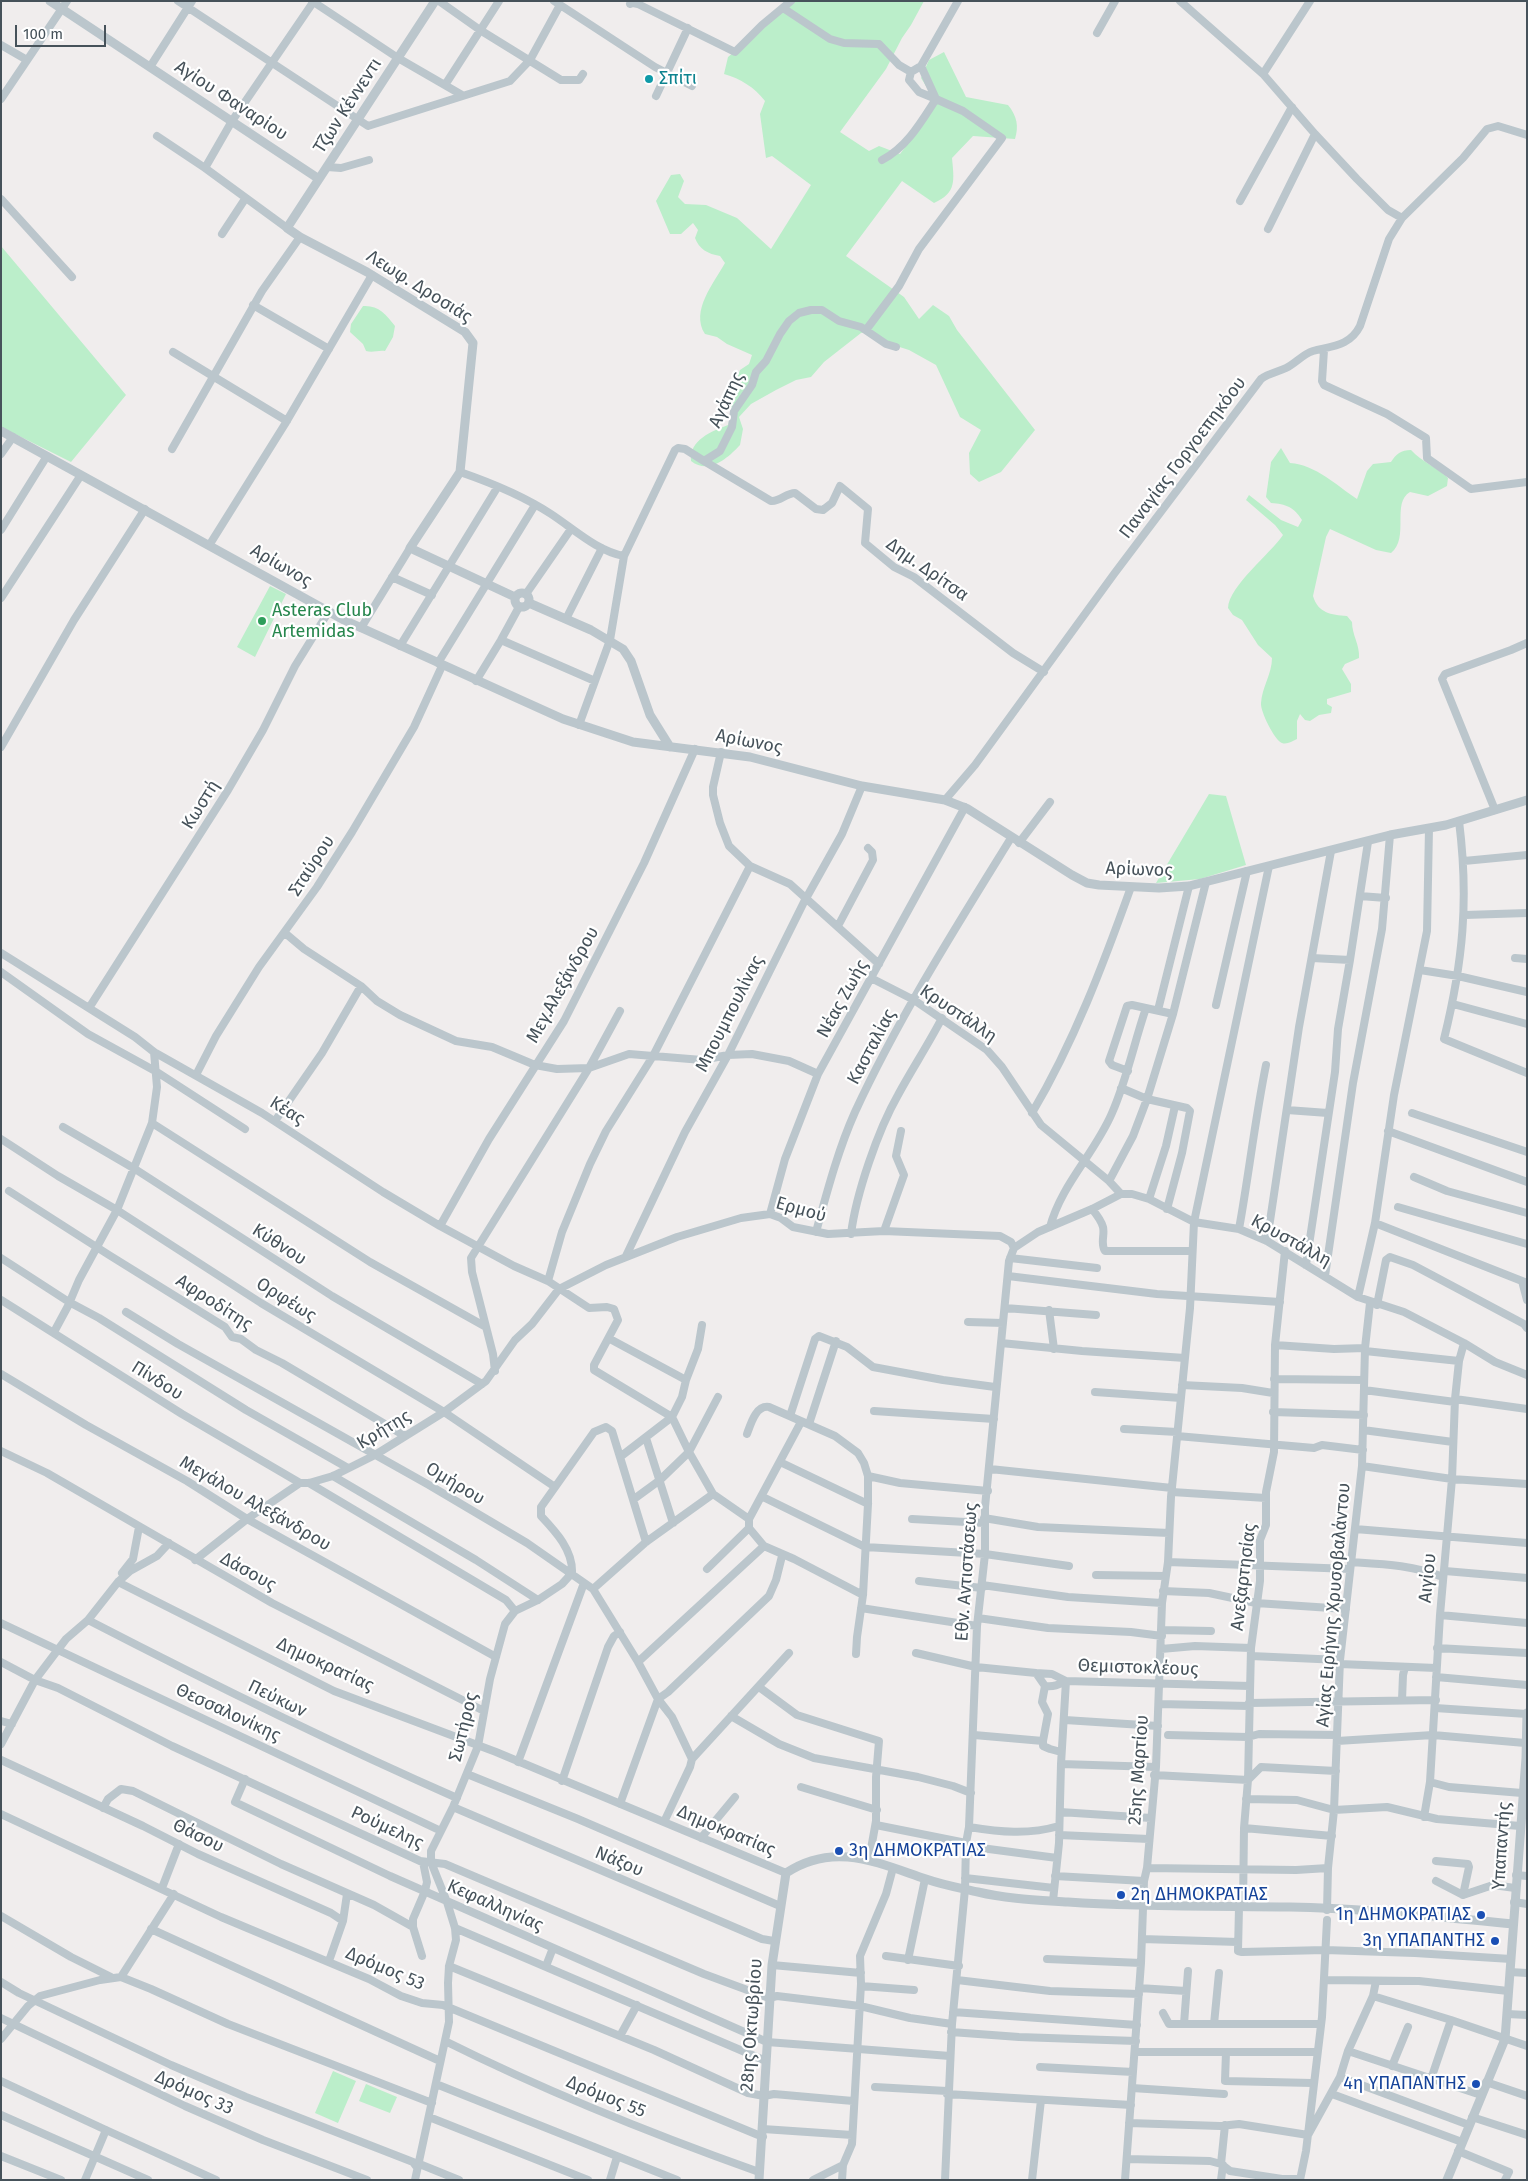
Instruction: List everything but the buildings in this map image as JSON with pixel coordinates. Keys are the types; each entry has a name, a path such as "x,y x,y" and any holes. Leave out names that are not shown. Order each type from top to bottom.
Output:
{"street":[{"name":"Αγίου Φαναρίου","path":"50,1 64,5 150,67 319,179"},
{"path":"178,1 190,4 271,63 357,120 370,126 510,81 530,60 557,3 667,74 692,86"},
{"path":"205,168 232,121 313,1 398,58 462,95"},
{"name":"Τζων Κέννεντι","path":"287,228 435,1"},
{"path":"439,1 480,30 562,81 579,80 583,74"},
{"path":"445,85 499,1"},
{"path":"630,4 638,4 735,52 791,1"},
{"path":"866,330 899,286 919,249 1002,138 963,112 919,92 909,80 911,72 921,66 958,1"},
{"path":"1098,33 1115,1"},
{"path":"1180,1 1263,74 1314,134 1388,210 1402,218"},
{"path":"1263,74 1310,1"},
{"path":"150,67 190,4"},
{"path":"1,99 64,5"},
{"path":"783,8 830,39 844,42 879,44 899,65 911,72"},
{"path":"656,96 688,28"},
{"path":"1,45 27,60"},
{"path":"921,66 936,99"},
{"path":"882,160 895,153 911,136 936,99"},
{"path":"1240,201 1292,107"},
{"name":"Παναγίας Γοργοεπηκόου","path":"945,800 975,765 1114,574 1261,379 1287,368 1312,351 1324,350 1346,343 1355,335 1360,326 1389,239 1402,218 1463,158 1487,129 1498,126 1527,135"},
{"path":"1268,229 1314,134"},
{"path":"157,136 205,168 287,228"},
{"path":"328,167 341,168 369,160"},
{"path":"222,234 245,199"},
{"path":"1,200 72,277"},
{"name":"Λεωφ. Δροσιάς","path":"287,228 300,238 372,276 465,332 473,343 460,472 410,548"},
{"path":"172,449 253,305 300,238"},
{"path":"210,544 287,421 372,276"},
{"path":"253,305 329,349"},
{"name":"Αγάπης","path":"704,461 720,451 732,427 734,411 749,390 756,372 766,361 789,321 799,313 810,310 822,310 839,321 866,330 886,344 896,347"},
{"path":"1324,350 1322,381 1324,385 1387,414 1426,438 1427,458 1471,488 1527,482"},
{"path":"173,352 287,421"},
{"name":"Αρίωνος","path":"1,431 145,508 329,612 440,665 579,725 633,742 721,752 760,759 862,786 945,800 965,807 1015,840 1087,883 1132,887 1189,886 1390,835 1459,821 1527,800"},
{"path":"1,454 13,437"},
{"path":"579,725 610,640 624,556 672,454 678,448 682,448 704,461"},
{"path":"1,530 47,456"},
{"name":"Δημ. Δρίτσα","path":"704,461 771,501 777,501 788,494 795,493 816,509 823,510 832,503 840,486 868,509 865,543 894,567 914,577 1013,653 1044,672"},
{"path":"460,472 535,505 602,548 614,554 624,556"},
{"path":"1,598 81,475"},
{"path":"400,646 497,488"},
{"name":"Σταύρου","path":"196,1075 216,1036 259,967 285,933 352,832 414,727 440,665 486,584 535,505"},
{"path":"1,748 74,620 145,508"},
{"path":"476,681 519,607 523,607 572,529"},
{"path":"361,628 410,548 515,597"},
{"path":"566,619 602,548"},
{"path":"392,577 432,595"},
{"path":"515,597 520,593 528,599 623,648 632,661 647,707 670,747"},
{"path":"515,597 515,602 519,607"},
{"name":"Κωστή","path":"89,1008 228,790 263,730 295,666 329,612"},
{"path":"501,640 595,681"},
{"path":"1495,810 1442,679 1445,674 1527,643"},
{"name":"Μεγ.Αλεξάνδρου","path":"440,1226 489,1139 564,1021 644,863 696,749"},
{"path":"721,752 713,787 720,823 729,846 750,866 790,884 879,964"},
{"name":"Μπουμπουλίνας","path":"626,1256 685,1132 728,1055 806,900 842,834 862,786"},
{"name":"Κασταλίας","path":"816,1232 855,1114 914,1000 958,923 1015,840 1050,802"},
{"name":"Νέας Ζωής","path":"770,1214 786,1159 818,1074 965,807"},
{"path":"1459,821 1464,861 1465,915 1458,976 1444,1039 1527,1074"},
{"path":"1358,1297 1375,1223 1388,1131 1427,931 1429,828"},
{"path":"1325,1276 1353,1083 1382,929 1390,835"},
{"path":"1306,1264 1338,1029 1368,842"},
{"path":"838,926 873,860 872,852 868,848"},
{"path":"1267,1241 1331,851"},
{"path":"1464,861 1527,855"},
{"path":"548,1281 562,1232 606,1131 653,1056 750,866"},
{"name":"25ης Μαρτίου","path":"1125,2180 1137,2026 1144,1881 1147,1868 1158,1726 1162,1603 1168,1562 1172,1490 1190,1297 1194,1222 1269,866"},
{"path":"1216,1005 1247,871"},
{"path":"1109,1181 1133,1136 1147,1099 1174,1014 1206,882"},
{"path":"1158,1010 1189,886"},
{"path":"1032,1113 1067,1050 1132,887"},
{"path":"1360,896 1386,898"},
{"path":"1465,915 1527,913"},
{"path":"285,933 304,949 361,986 377,1001 430,1030 456,1040 492,1047 535,1065 557,1069 589,1068 629,1054 702,1060 728,1055 752,1054 789,1061 818,1074"},
{"name":"Κέας","path":"1,953 135,1037 154,1052 275,1121 383,1192 440,1226 514,1266 548,1281 589,1308 607,1306 614,1310 618,1320 610,1339"},
{"path":"1312,958 1350,960"},
{"path":"1515,958 1527,959"},
{"path":"1420,970 1458,976 1527,992"},
{"path":"1,972 88,1034 157,1072 245,1129"},
{"name":"Κρυστάλλη","path":"871,978 914,1000 987,1050 995,1058 1041,1125 1109,1181 1121,1194 1132,1194 1148,1199 1194,1222 1239,1229 1267,1241 1285,1250 1358,1297 1374,1304 1404,1312 1464,1343 1495,1362 1527,1375"},
{"path":"275,1121 322,1053 361,986"},
{"path":"1452,1004 1527,1024"},
{"path":"1128,1071 1110,1064 1109,1060 1127,1006 1132,1005 1174,1014"},
{"path":"1050,1227 1054,1214 1112,1114 1128,1071 1146,1008"},
{"path":"495,1371 494,1354 471,1264 473,1252 506,1204 589,1068 620,1011"},
{"path":"851,1234 854,1214 864,1181 888,1116 897,1096 942,1018"},
{"path":"54,1332 70,1302 78,1280 117,1210 152,1123 157,1098 157,1072 154,1052"},
{"path":"1239,1229 1266,1065"},
{"path":"1122,1088 1147,1099 1188,1108 1190,1113 1182,1153 1167,1209"},
{"path":"1148,1199 1166,1146 1175,1106"},
{"path":"1287,1110 1328,1113"},
{"path":"1412,1113 1527,1152"},
{"path":"152,1123 370,1262 486,1327"},
{"name":"Κύθνου","path":"63,1127 135,1169 332,1296 482,1384"},
{"path":"884,1231 904,1175 896,1156 901,1131"},
{"path":"1388,1131 1527,1182"},
{"name":"Ορφέως","path":"1,1139 58,1176 117,1210 261,1303 444,1412 555,1487"},
{"path":"1414,1177 1448,1191 1527,1213"},
{"name":"Αφροδίτης","path":"9,1190 225,1327 232,1337 241,1339 256,1350 269,1355 405,1436"},
{"path":"1097,1268 1010,1258 1014,1248 1050,1227 1121,1194"},
{"path":"1398,1208 1527,1244"},
{"path":"1092,1209 1103,1226 1103,1248 1105,1251 1192,1252"},
{"name":"Ερμού","path":"559,1289 581,1276 626,1256 715,1225 741,1218 770,1214 793,1227 816,1232 851,1234 884,1231 1000,1236 1011,1242 1014,1248"},
{"path":"1375,1223 1524,1282 1527,1300"},
{"name":"Ανεξαρτησίας","path":"1285,1250 1275,1345 1273,1459 1266,1498 1266,1525 1260,1540 1260,1582 1251,1652 1248,1780 1238,1951 1277,1953 1325,1950"},
{"name":"Αγίας Ειρήνης Χρυσοβαλάντου","path":"1300,2179 1308,2135 1312,2082 1321,2024 1325,1980 1328,1868 1334,1810 1340,1662 1362,1466 1365,1349 1386,1258 1390,1256 1413,1265 1524,1324 1527,1328"},
{"path":"1,1258 70,1302 348,1468"},
{"name":"Εθν. Αντιστάσεως","path":"944,2180 947,2093 965,1889 966,1845 969,1827 978,1622 985,1554 984,1520 990,1469 995,1387 1010,1258"},
{"path":"1008,1276 1190,1297 1280,1302"},
{"name":"Κρήτης","path":"195,1560 247,1519 304,1483 332,1476 375,1455 444,1412 482,1384 495,1371 515,1340 532,1324 559,1289"},
{"name":"Πίνδου","path":"1,1300 182,1414 506,1600 515,1611"},
{"path":"1005,1308 1096,1315"},
{"path":"1049,1310 1054,1348"},
{"name":"Ομήρου","path":"126,1312 281,1404 375,1455 526,1543 594,1589 658,1699 672,1717 692,1759"},
{"path":"968,1322 1003,1323"},
{"path":"620,1456 672,1417 682,1397 686,1380 698,1349 702,1325"},
{"path":"790,1416 815,1341 820,1336 847,1347 873,1367 943,1380 995,1387"},
{"path":"686,1380 610,1339 593,1367 597,1373 651,1402 672,1417 713,1494 749,1519"},
{"path":"836,1341 805,1423 780,1462 763,1497 749,1519 749,1528 764,1546 782,1556 794,1559 863,1596"},
{"path":"1001,1343 1185,1358"},
{"name":"Αιγίου","path":"1424,1817 1430,1782 1437,1648 1453,1468 1455,1401 1459,1361 1464,1343"},
{"path":"1275,1345 1365,1349 1459,1361"},
{"name":"Μεγάλου Αλεξάνδρου","path":"1,1374 86,1425 187,1481 247,1519 496,1657"},
{"path":"1274,1379 1364,1380"},
{"path":"1182,1385 1242,1388 1273,1393"},
{"path":"1364,1390 1527,1408"},
{"path":"1095,1392 1181,1398"},
{"path":"634,1499 660,1480 690,1452 718,1397"},
{"path":"747,1434 761,1407 769,1407 835,1436 852,1447 864,1463 868,1476 868,1504 863,1596 856,1654"},
{"path":"874,1411 994,1419"},
{"path":"1273,1412 1364,1415"},
{"path":"515,1611 538,1600 562,1584 572,1573 571,1557 555,1530 541,1516 541,1507 582,1446 599,1428 606,1427 612,1431 646,1542"},
{"path":"1124,1429 1314,1448 1322,1445 1363,1450"},
{"path":"1363,1430 1404,1437 1453,1442"},
{"path":"646,1438 673,1523"},
{"name":"Δάσους","path":"1,1451 47,1474 272,1604 484,1711"},
{"path":"780,1462 868,1504"},
{"path":"1362,1466 1465,1481 1527,1484"},
{"path":"1453,1468 1465,1481"},
{"path":"990,1469 1172,1490 1266,1498"},
{"path":"332,1476 476,1560 538,1600"},
{"path":"868,1476 908,1484 988,1491"},
{"path":"594,1589 646,1542 713,1494"},
{"path":"763,1497 865,1547 985,1554 1070,1566"},
{"path":"912,1519 984,1520 1038,1527 1169,1533"},
{"path":"1,1744 35,1680 66,1639 88,1620 118,1582 133,1559 139,1526"},
{"path":"707,1569 749,1528"},
{"path":"1355,1529 1527,1543"},
{"path":"118,1582 130,1571 157,1556 169,1543"},
{"path":"638,1662 764,1546"},
{"path":"620,1804 658,1699 668,1692 769,1596 776,1580 782,1556"},
{"path":"1168,1562 1260,1566 1408,1567 1444,1574 1527,1578"},
{"path":"1096,1575 1166,1576"},
{"path":"919,1581 982,1586 1068,1597 1162,1603"},
{"name":"Δημοκρατίας","path":"118,1582 334,1691 518,1762 786,1873 800,1865 821,1858 838,1856 869,1860 925,1879 1002,1897 1143,1906 1241,1907 1327,1915 1418,1914 1513,1924"},
{"path":"518,1762 584,1583"},
{"path":"1163,1591 1209,1593 1256,1603 1346,1609"},
{"path":"861,1608 1048,1628 1162,1633 1211,1631"},
{"name":"Σωτήρος","path":"427,1862 457,1798 478,1746 496,1657 506,1624 515,1611"},
{"path":"1440,1615 1527,1623"},
{"name":"Πεύκων","path":"88,1620 230,1693 364,1758 457,1798"},
{"name":"Θεσσαλονίκης","path":"1,1623 441,1831"},
{"path":"562,1781 608,1647 614,1636 620,1632"},
{"path":"1161,1649 1195,1646 1340,1662 1436,1668"},
{"path":"1437,1648 1527,1653"},
{"path":"916,1653 976,1666 1052,1674 1066,1681 1065,1720 1061,1752 1059,1835 1053,1901"},
{"path":"664,1822 692,1759 789,1654"},
{"name":"Ρούμελης","path":"1,1662 35,1680 58,1688 172,1746 427,1862 445,1864 704,1974 769,1998"},
{"path":"1402,1700 1405,1667"},
{"path":"1036,1673 1045,1686 1042,1702 1048,1714 1043,1741 1046,1748 1061,1752"},
{"path":"1436,1677 1527,1685"},
{"name":"Θεμιστοκλέους","path":"1045,1686 1055,1686 1066,1681 1250,1686"},
{"path":"759,1688 797,1716 872,1737 880,1742 877,1771 876,1825 869,1860"},
{"path":"1158,1704 1338,1703 1402,1700 1527,1713"},
{"name":"Υπαπαντής","path":"1447,2180 1505,2039 1516,1875 1523,1840 1520,1826 1524,1800 1527,1713"},
{"path":"731,1716 779,1744 814,1758 918,1778 953,1786 971,1793"},
{"path":"1065,1720 1158,1726"},
{"path":"1,1721 12,1724"},
{"path":"1168,1735 1248,1737 1259,1734 1337,1738 1433,1736 1525,1743"},
{"path":"974,1735 1043,1741"},
{"name":"Θάσου","path":"1,1760 331,1913 343,1921"},
{"path":"1061,1764 1248,1780 1261,1767"},
{"path":"1248,1767 1336,1771"},
{"path":"467,1774 578,1818 780,1906"},
{"name":"Κεφαλληνίας","path":"245,1779 235,1802 447,1902 767,2042 950,2056"},
{"path":"1430,1782 1524,1800"},
{"path":"801,1787 877,1810"},
{"path":"103,1808 114,1793 121,1789 126,1789 374,1905 413,1927"},
{"path":"701,1838 735,1797"},
{"path":"1246,1799 1297,1800 1334,1810 1387,1807 1424,1817 1520,1826"},
{"name":"Νάξου","path":"453,1807 762,1939 774,1941"},
{"path":"1060,1812 1151,1818"},
{"name":"Δρόμος 53","path":"1,1814 221,1917 409,1998 449,2007 763,2133 852,2135"},
{"path":"876,1825 966,1845 1057,1858"},
{"path":"969,1827 1017,1833 1059,1826"},
{"path":"1244,1828 1332,1836"},
{"path":"1059,1835 1149,1839"},
{"path":"162,1888 179,1844"},
{"path":"1436,1861 1468,1864 1463,1894"},
{"path":"422,1956 413,1927 413,1919 426,1891 427,1862"},
{"path":"415,2180 449,2022 450,1966 456,1940 455,1928 447,1902 427,1862"},
{"path":"842,2180 843,2165 850,2148 852,2135 861,1986 861,1952 886,1894 893,1868"},
{"path":"1147,1868 1296,1870 1328,1868"},
{"name":"28ης Οκτωβρίου","path":"759,2176 774,1941 786,1873"},
{"path":"1516,1875 1527,1876"},
{"path":"1055,1876 1144,1881"},
{"path":"965,1878 1054,1888"},
{"path":"908,1960 925,1879"},
{"path":"1436,1882 1463,1894 1493,1885 1515,1888"},
{"path":"1,2039 34,1999 118,1977 174,1894"},
{"path":"329,1962 343,1921 347,1894"},
{"path":"1514,1902 1527,1904"},
{"path":"1,1916 106,1976 118,1977 151,1988 228,2024 432,2103"},
{"path":"455,1928 766,2061"},
{"path":"151,1929 440,2061"},
{"path":"1142,1939 1238,1942"},
{"path":"546,1966 553,1948"},
{"path":"1325,1950 1511,1959"},
{"path":"886,1956 959,1966"},
{"path":"1047,1959 1141,1963"},
{"path":"772,1965 861,1973"},
{"path":"450,1966 620,2036 748,2094 764,2096 774,2094 853,2101"},
{"path":"1184,2024 1188,1971"},
{"path":"1510,1972 1527,1973"},
{"path":"1214,2024 1219,1973"},
{"path":"957,1980 1050,1991 1186,1991"},
{"path":"1325,1980 1419,1981 1508,1991"},
{"path":"1130,2123 1239,2124 1308,2135 1340,2077 1348,2051 1373,1996 1376,1980"},
{"path":"1,1982 111,2036 246,2097 459,2180"},
{"path":"861,1986 914,1990"},
{"path":"769,1998 778,1996 860,2006 952,2028 1019,2037 1136,2041"},
{"path":"1373,1996 1527,2046"},
{"path":"620,2036 637,2005"},
{"path":"953,2012 1137,2026"},
{"path":"1163,2013 1169,2024 1321,2024"},
{"path":"1507,2014 1527,2015"},
{"name":"Δρόμος 33","path":"1,2018 193,2110 262,2140 367,2180"},
{"path":"1431,2079 1451,2020"},
{"path":"1392,2066 1408,2027"},
{"name":"Δρόμος 55","path":"445,2041 520,2078 759,2176"},
{"path":"1348,2051 1481,2096"},
{"path":"1135,2052 1317,2052"},
{"path":"1226,2052 1225,2081 1312,2082"},
{"path":"1040,2067 1133,2072"},
{"path":"1340,2077 1470,2121 1527,2135"},
{"path":"1,2081 216,2180"},
{"path":"1486,2082 1527,2096"},
{"path":"436,2084 676,2180"},
{"path":"875,2087 1131,2105"},
{"path":"1132,2088 1224,2094"},
{"path":"1332,2094 1462,2142"},
{"path":"1032,2180 1041,2100"},
{"path":"1,2115 148,2180"},
{"path":"429,2117 588,2180"},
{"path":"1221,2180 1225,2125"},
{"path":"85,2180 106,2130"},
{"path":"1458,2151 1508,2172 1505,2180"},
{"path":"1,2156 61,2180"},
{"path":"610,2180 617,2157"},
{"path":"1127,2159 1210,2161 1222,2164 1230,2171 1282,2179 1300,2179"},
{"path":"813,2180 843,2165"}],"green space":[{"path":"796,1 924,1 886,69 840,132 869,151 879,146 900,154 937,104 921,78 929,60 944,52 966,97 1008,105 1015,117 1017,130 1015,139 973,136 952,158 953,179 950,190 947,195 934,203 902,181 846,256 904,297 919,319 933,305 949,316 957,330 1035,430 1001,472 979,482 970,474 969,453 981,430 960,417 936,365 909,350 887,343 870,331 861,333 824,362 811,377 796,380 751,404 739,417 743,429 740,445 730,455 711,466 698,465 691,461 694,447 703,437 728,425 731,414 731,395 740,370 749,364 752,355 727,344 717,337 705,334 700,316 702,307 705,297 725,263 720,256 708,252 699,245 695,238 698,230 693,223 681,234 670,234 656,201 671,175 680,174 684,181 678,197 685,204 706,205 737,218 771,249 811,185 772,156 766,158 760,114 765,101 747,84 724,74 728,57"},
{"path":"1,246 126,395 71,462 1,427"},
{"path":"363,306 373,307 381,311 395,326 393,337 385,351 366,351 363,344 350,332 351,324"},
{"path":"1281,448 1290,463 1317,472 1357,499 1367,471 1373,464 1391,462 1404,451 1411,450 1448,478 1447,486 1428,496 1410,492 1405,497 1402,504 1399,539 1391,553 1376,550 1330,529 1326,537 1313,596 1315,602 1322,610 1331,614 1347,616 1352,622 1359,658 1345,664 1342,669 1351,684 1351,692 1327,699 1327,704 1332,707 1331,713 1319,715 1310,721 1305,720 1300,714 1297,721 1297,739 1286,744 1279,741 1272,732 1261,707 1263,691 1272,658 1258,645 1242,620 1233,615 1228,608 1230,599 1242,580 1283,535 1275,525 1246,500 1249,495 1281,520 1298,527 1302,520 1293,509 1285,505 1271,503 1266,497 1271,462"},
{"name":"Asteras Club Artemidas","path":"270,586 286,594 255,657 237,647"},
{"path":"1209,794 1226,796 1246,865 1200,879 1156,883"},
{"path":"333,2071 356,2081 338,2123 315,2113"},
{"path":"366,2084 397,2097 390,2113 359,2101"}],"place":[{"name":"Σπίτι","path":"649,79"},
{"name":"Asteras Club Artemidas","path":"262,621"},
{"name":"3η ΔΗΜΟΚΡΑΤΙΑΣ","path":"839,1851"},
{"name":"2η ΔΗΜΟΚΡΑΤΙΑΣ","path":"1121,1895"},
{"name":"1η ΔΗΜΟΚΡΑΤΙΑΣ","path":"1481,1915"},
{"name":"3η ΥΠΑΠΑΝΤΗΣ","path":"1495,1941"},
{"name":"4η ΥΠΑΠΑΝΤΗΣ","path":"1476,2084"}]}
